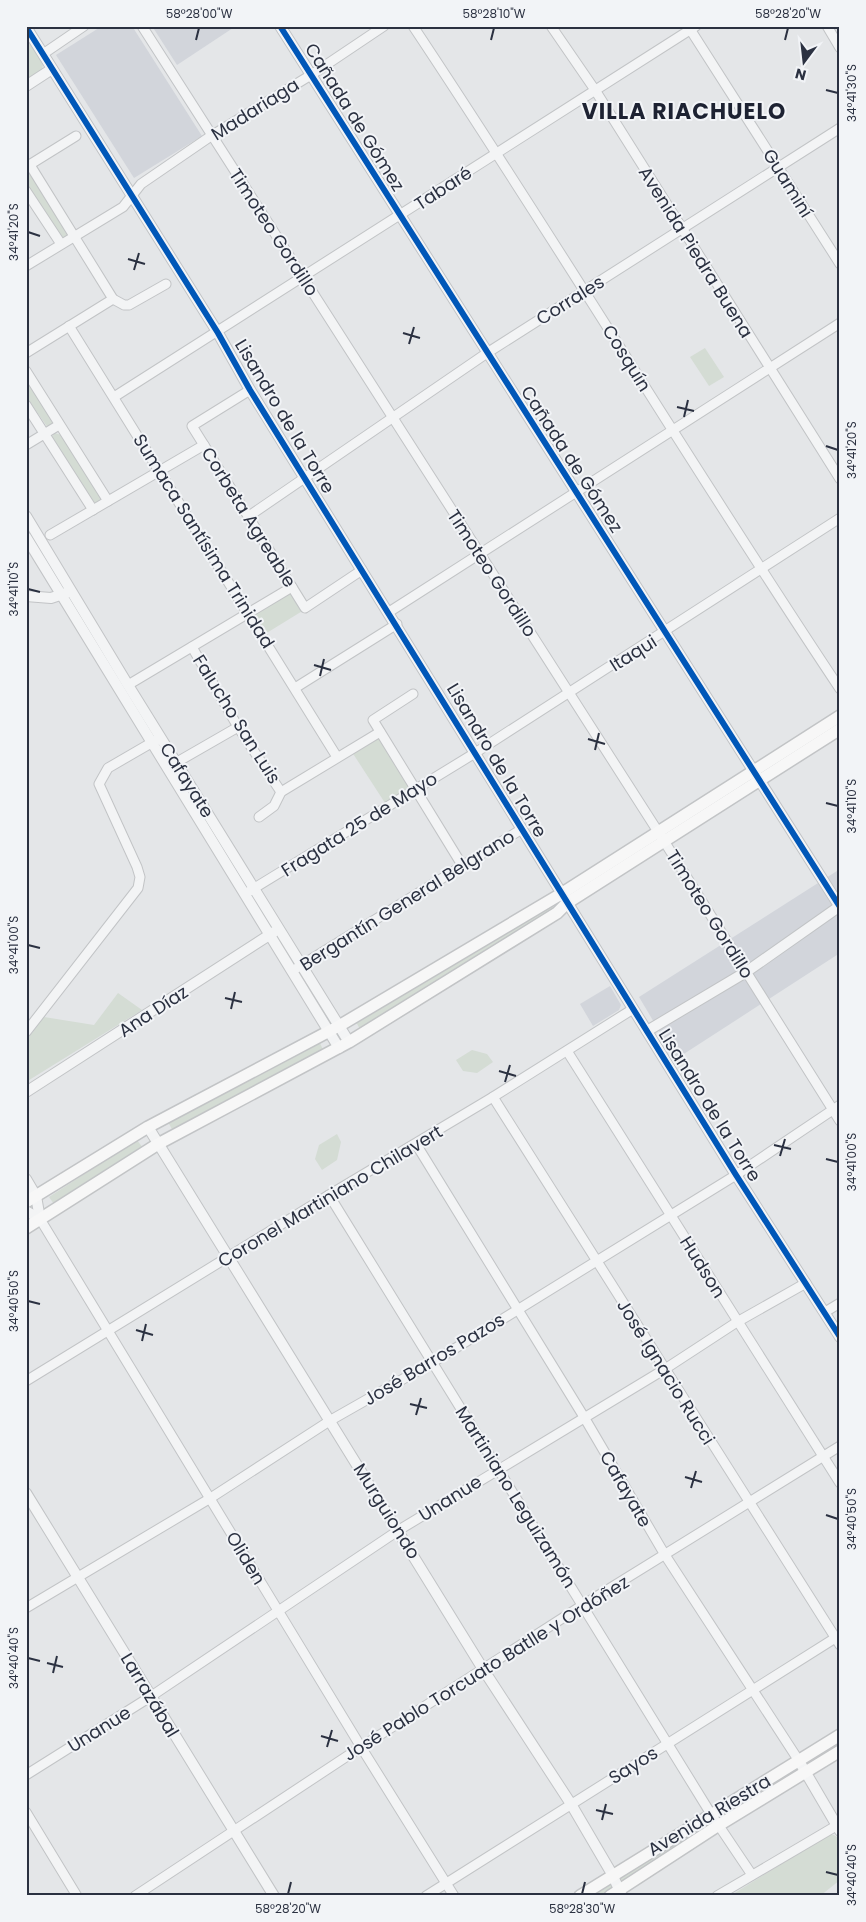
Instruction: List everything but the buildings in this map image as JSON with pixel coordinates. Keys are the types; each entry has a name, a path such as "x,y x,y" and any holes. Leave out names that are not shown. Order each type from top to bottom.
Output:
{"main road":[{"path":"661,837 754,770 840,716"},
{"path":"31,1199 148,1127 334,1028 564,898 661,837 760,780 840,729"},
{"path":"26,1228 158,1144 344,1045 557,913 564,898"},
{"name":"Avenida Riestra","path":"580,1896 612,1874 840,1735"},
{"name":"Avenida Riestra","path":"617,1894 719,1825 840,1751"}],"street":[{"path":"26,26 43,54 84,26"},
{"name":"Timoteo Gordillo","path":"142,26 746,972 836,1108 840,1121"},
{"name":"Cañada de Gómez","path":"280,26 840,907"},
{"name":"Madariaga","path":"26,266 123,207 132,198 141,184 211,136 311,75 384,26"},
{"name":"Cosquín","path":"413,26 498,153 760,570 840,689"},
{"name":"Avenida Piedra Buena","path":"551,26 595,90 840,479"},
{"path":"827,26 840,48"},
{"name":"Tabaré","path":"114,397 304,278 691,27"},
{"name":"Guaminí","path":"691,27 840,264"},
{"name":"Lisandro de la Torre","path":"43,54 218,333 250,390 304,478 397,624 474,753 736,1176 840,1337"},
{"path":"26,86 52,69"},
{"name":"Corrales","path":"249,516 392,416 487,353 840,128"},
{"path":"76,136 28,166 75,236 113,299 124,305 129,305 166,284"},
{"path":"26,191 61,244"},
{"path":"26,352 113,299"},
{"path":"389,612 840,323"},
{"name":"Sumaca Santísima Trinidad","path":"69,326 337,757"},
{"path":"26,371 108,501"},
{"name":"Corbeta Agreable","path":"250,390 192,426 305,608 362,570"},
{"path":"26,405 93,510"},
{"path":"26,445 59,425"},
{"path":"50,535 204,445"},
{"name":"Cafayate","path":"26,516 160,738 302,966 344,1045"},
{"name":"Itaqui","path":"474,753 666,632 840,518"},
{"name":"Cafayate","path":"26,538 269,935 292,971 334,1028"},
{"path":"128,685 292,586"},
{"path":"26,596 51,598 62,596 71,590"},
{"path":"295,688 397,624"},
{"name":"Falucho San Luis","path":"192,647 238,727 282,792"},
{"path":"413,694 373,720 462,865"},
{"path":"166,769 238,727"},
{"path":"259,817 274,806 282,792 380,732"},
{"path":"26,1032 138,888 140,877 137,867 99,784 108,768 160,738"},
{"name":"Fragata 25 de Mayo","path":"244,894 474,753"},
{"name":"Bergantín General Belgrano","path":"292,971 522,829"},
{"path":"647,1031 746,972 840,907"},
{"name":"Ana Díaz","path":"26,1092 279,929"},
{"name":"Coronel Martiniano Chilavert","path":"26,1381 493,1097 633,1009"},
{"name":"Hudson","path":"567,1051 840,1484"},
{"name":"José Ignacio Rucci","path":"493,1097 748,1502 838,1639"},
{"name":"José Barros Pazos","path":"26,1608 210,1499 330,1420 433,1362 736,1176 836,1108"},
{"name":"Murguiondo","path":"148,1127 227,1258 399,1530 483,1669 571,1804 612,1874 617,1894"},
{"name":"Cafayate","path":"416,1144 584,1417 665,1555 754,1690 838,1828"},
{"path":"26,1180 31,1199 40,1219"},
{"name":"Martiniano Leguizamón","path":"329,1195 669,1743 711,1814 752,1875"},
{"path":"26,1211 40,1219"},
{"name":"Oliden","path":"40,1219 361,1747 454,1896"},
{"name":"Unanue","path":"26,1774 150,1697 399,1530 665,1369 737,1322 806,1283"},
{"path":"825,1312 840,1303"},
{"name":"José Pablo Torcuato Batlle y Ordóñez","path":"135,1896 361,1747 583,1605 840,1446"},
{"name":"Larrazábal","path":"26,1493 274,1896"},
{"name":"Sayos","path":"426,1896 838,1639"},
{"path":"26,1812 77,1896"},
{"path":"717,1896 838,1828"}],"shaded area":[{"path":"102,26 132,26 202,136 134,178 56,55"},
{"path":"152,26 236,26 177,65"},
{"path":"26,37 43,64 42,71 26,81"},
{"path":"26,167 75,236 61,244 26,191"},
{"path":"705,348 724,377 709,386 690,357"},
{"path":"26,377 53,426 48,428 26,396"},
{"path":"55,433 61,435 101,496 99,502 92,502 51,438"},
{"path":"290,592 304,610 265,634 252,615"},
{"path":"380,732 416,788 387,806 350,749"},
{"path":"840,869 840,953 676,1059 639,997"},
{"path":"550,904 555,910 361,1031 356,1022"},
{"path":"610,986 621,1005 619,1010 593,1026 580,1004"},
{"path":"118,993 142,1010 26,1082 26,1041 44,1017 94,1025"},
{"path":"320,1043 324,1052 173,1131 168,1122"},
{"path":"472,1050 487,1054 493,1062 477,1073 463,1071 456,1060"},
{"path":"337,1134 341,1142 337,1160 322,1170 315,1159 319,1145"},
{"path":"137,1140 143,1148 54,1204 49,1197"},
{"path":"840,1735 840,1751 610,1896 580,1896"},
{"path":"828,1835 834,1835 840,1839 840,1880 820,1896 730,1896"}],"railway":[{"path":"834,1896 840,1891"}],"cycle path":[{"path":"280,26 840,907"},
{"path":"26,27 218,333 250,390 736,1175 840,1337"}],"district":[{"name":"VILLA RIACHUELO","path":"684,111"}]}
